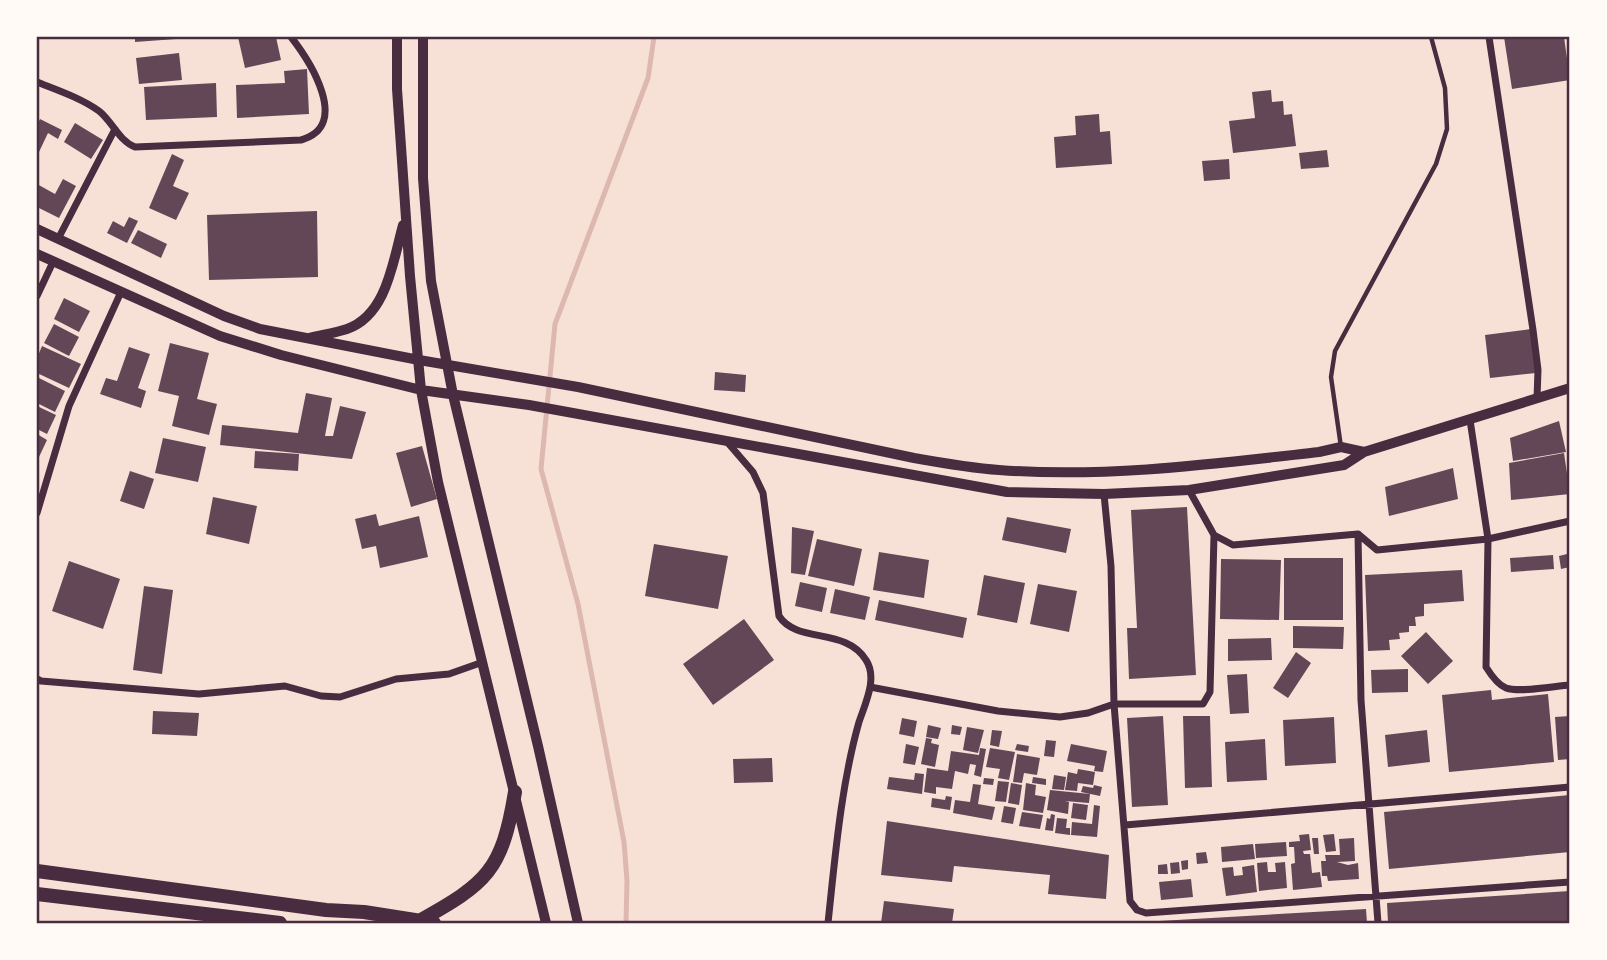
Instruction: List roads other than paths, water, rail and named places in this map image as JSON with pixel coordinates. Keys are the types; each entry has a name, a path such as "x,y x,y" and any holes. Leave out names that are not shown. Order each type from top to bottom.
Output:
{"main road":[{"path":"37,872 426,922 459,899 488,872 508,833 514,792"},
{"path":"37,894 280,923"}],"street":[{"path":"37,82 86,103 109,120 127,142 135,146 295,141 308,138 323,121 325,106 312,68 291,37"},
{"path":"397,37 397,89 421,390 438,482 545,923"},
{"path":"423,37 423,178 430,268 453,395 578,923"},
{"path":"1489,37 1533,330 1538,370 1537,398"},
{"path":"58,239 115,130"},
{"path":"306,339 349,329 363,320 374,308 387,284 406,216"},
{"path":"37,229 223,316 260,329 578,387 914,458 999,471 1092,472 1175,469 1341,447 1364,453"},
{"path":"37,254 220,336 281,355 421,390 529,405 1007,492 1104,494 1189,490 1344,465 1364,453 1570,388"},
{"path":"37,296 53,262"},
{"path":"37,513 69,406 121,292"},
{"path":"1470,420 1488,539 1486,667 1491,676 1506,688 1570,685"},
{"path":"727,442 753,472 763,493 779,616 791,628 841,640 866,659 871,672 870,687 853,743 828,923"},
{"path":"1341,447 1344,465"},
{"path":"870,687 1032,715 1076,715 1114,704 1199,704 1207,701 1210,692 1214,535 1189,490"},
{"path":"1104,494 1111,566 1114,704 1130,901 1137,910 1146,913 1570,882"},
{"path":"1214,535 1233,545 1244,546 1357,534 1377,550 1488,539 1570,521"},
{"path":"1357,534 1359,639 1368,806 1378,923"},
{"path":"37,679 199,694 285,686 321,696 340,697 396,680 449,674 483,662"},
{"path":"1125,825 1570,787"}],"lane":[{"path":"1341,447 1331,377 1335,351 1436,164 1447,129 1445,88 1431,37"}],"waterway":[{"path":"626,923 624,842 578,604 541,469 555,324 648,78 654,37"}]}
